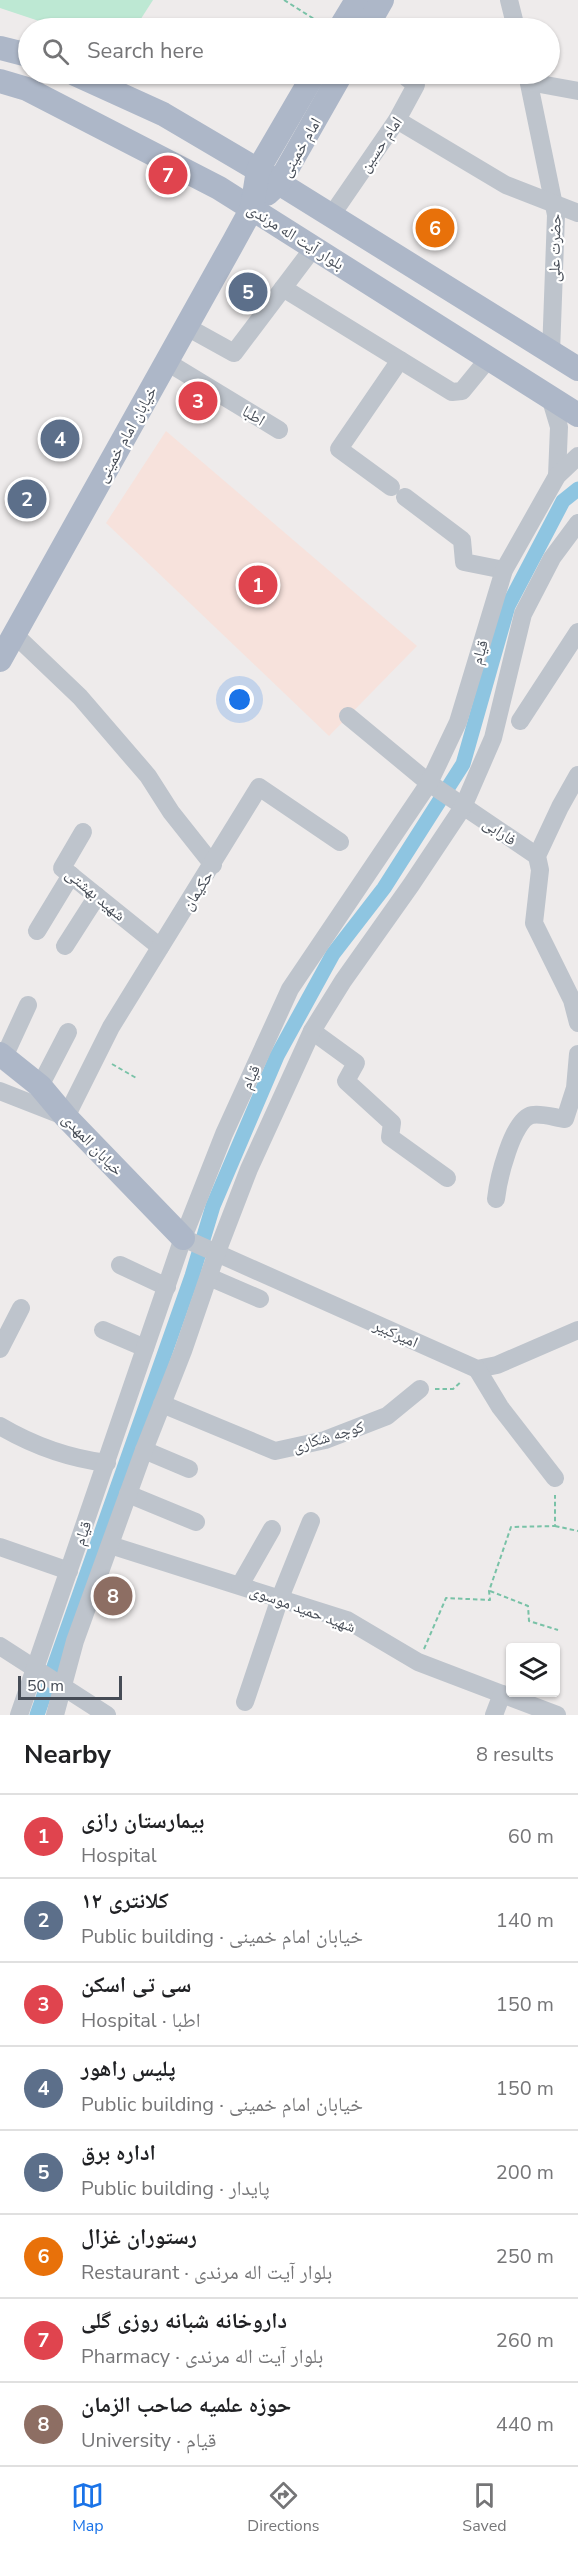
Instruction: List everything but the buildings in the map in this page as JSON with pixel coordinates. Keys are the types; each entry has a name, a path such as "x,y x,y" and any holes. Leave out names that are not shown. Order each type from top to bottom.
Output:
{"main road":[{"path":"346,18 357,0"},
{"path":"372,18 382,0"},
{"path":"0,48 18,52"},
{"name":"بلوار آیت اله مرندی","path":"0,81 27,89 219,188 578,415"},
{"path":"97,84 163,114 258,170 578,369"},
{"name":"امام خمینی","path":"252,208 258,170 308,84"},
{"name":"امام خمینی","path":"252,208 279,183 335,84"},
{"name":"خیابان امام خمینی","path":"0,660 252,208"},
{"path":"342,265 338,253 345,239 353,235 365,237"},
{"name":"خیابان المهدی","path":"2,1055 40,1086 66,1118 183,1238"}],"street":[{"path":"509,0 514,18"},
{"name":"امام حسین","path":"331,216 397,120 415,84"},
{"name":"حضرت علی","path":"529,84 556,215 551,352"},
{"path":"551,84 578,91"},
{"path":"397,120 506,185 578,213"},
{"path":"187,327 234,353 314,247"},
{"path":"283,288 452,392 462,391 489,358"},
{"path":"400,360 339,449 462,540 464,562 504,570"},
{"name":"اطبا","path":"167,362 279,430"},
{"path":"550,396 558,427 557,476"},
{"path":"557,476 578,456"},
{"name":"قیام","path":"19,1715 183,1238 224,1134 290,989 429,783 458,722 504,570 557,476"},
{"name":"قیام","path":"55,1715 75,1641 249,1169 312,1031 343,981 463,807 493,738 523,614 552,558 578,523"},
{"name":"حکیمان","path":"14,634 80,697 148,776 171,812 213,865 160,947 97,1054 66,1118"},
{"path":"520,721 576,638"},
{"name":"فارابی","path":"348,716 429,783 537,856"},
{"path":"578,775 537,856 540,870 534,923 572,1000 578,1023"},
{"path":"213,865 259,787 340,842"},
{"name":"شهید بهشتی","path":"83,832 62,868 160,947"},
{"path":"37,931 71,875"},
{"path":"65,946 97,896"},
{"path":"2,1055 28,1005"},
{"path":"312,1031 356,1063 346,1081 392,1123 390,1137 447,1178"},
{"path":"40,1086 68,1032"},
{"path":"496,1198 498,1178 505,1154 526,1119 532,1115 565,1119 577,1084 578,1054"},
{"path":"0,1091 66,1118"},
{"name":"امیرکبیر","path":"183,1238 477,1369"},
{"path":"120,1265 167,1287"},
{"path":"209,1277 260,1299"},
{"path":"0,1349 21,1308"},
{"path":"103,1330 145,1348"},
{"path":"555,1478 500,1407 477,1369 497,1365 578,1330"},
{"name":"کوچه شکاری","path":"162,1404 274,1451 325,1440 387,1416 420,1389"},
{"path":"0,1426 28,1443 76,1459 107,1463"},
{"path":"144,1450 189,1469"},
{"path":"128,1494 196,1522"},
{"path":"245,1702 280,1598 311,1521"},
{"path":"240,1585 272,1529"},
{"name":"شهید حمید موسوی","path":"110,1545 347,1620 418,1662 556,1715"},
{"path":"0,1547 69,1571"},
{"path":"0,1646 106,1715"},
{"path":"494,1715 502,1694"}],"path":[{"path":"284,0 314,18"},
{"path":"97,1054 138,1079"},
{"path":"420,1389 453,1389 477,1369"},
{"path":"555,1478 555,1526"},
{"path":"418,1662 446,1598 490,1600 489,1591 510,1527 555,1526 578,1531"},
{"path":"489,1591 528,1606 529,1621 558,1630"}],"shaded area":[{"path":"166,431 417,646 329,736 106,523"}],"green space":[{"path":"0,0 153,0 141,18 30,18 0,8"}],"waterway":[{"path":"37,1715 192,1276 213,1206 277,1056 333,954 384,888 463,764 508,606 563,501 578,489"}],"place":[{"name":"داروخانه شبانه روزی گلی","path":"168,175"},
{"name":"رستوران غزال","path":"435,228"},
{"name":"اداره برق","path":"248,292"},
{"name":"سی تی اسکن","path":"198,401"},
{"name":"پلیس راهور","path":"60,439"},
{"name":"کلانتری ۱۲","path":"27,499"},
{"name":"بیمارستان رازی","path":"258,585"},
{"name":"حوزه علمیه صاحب الزمان","path":"113,1596"}]}
